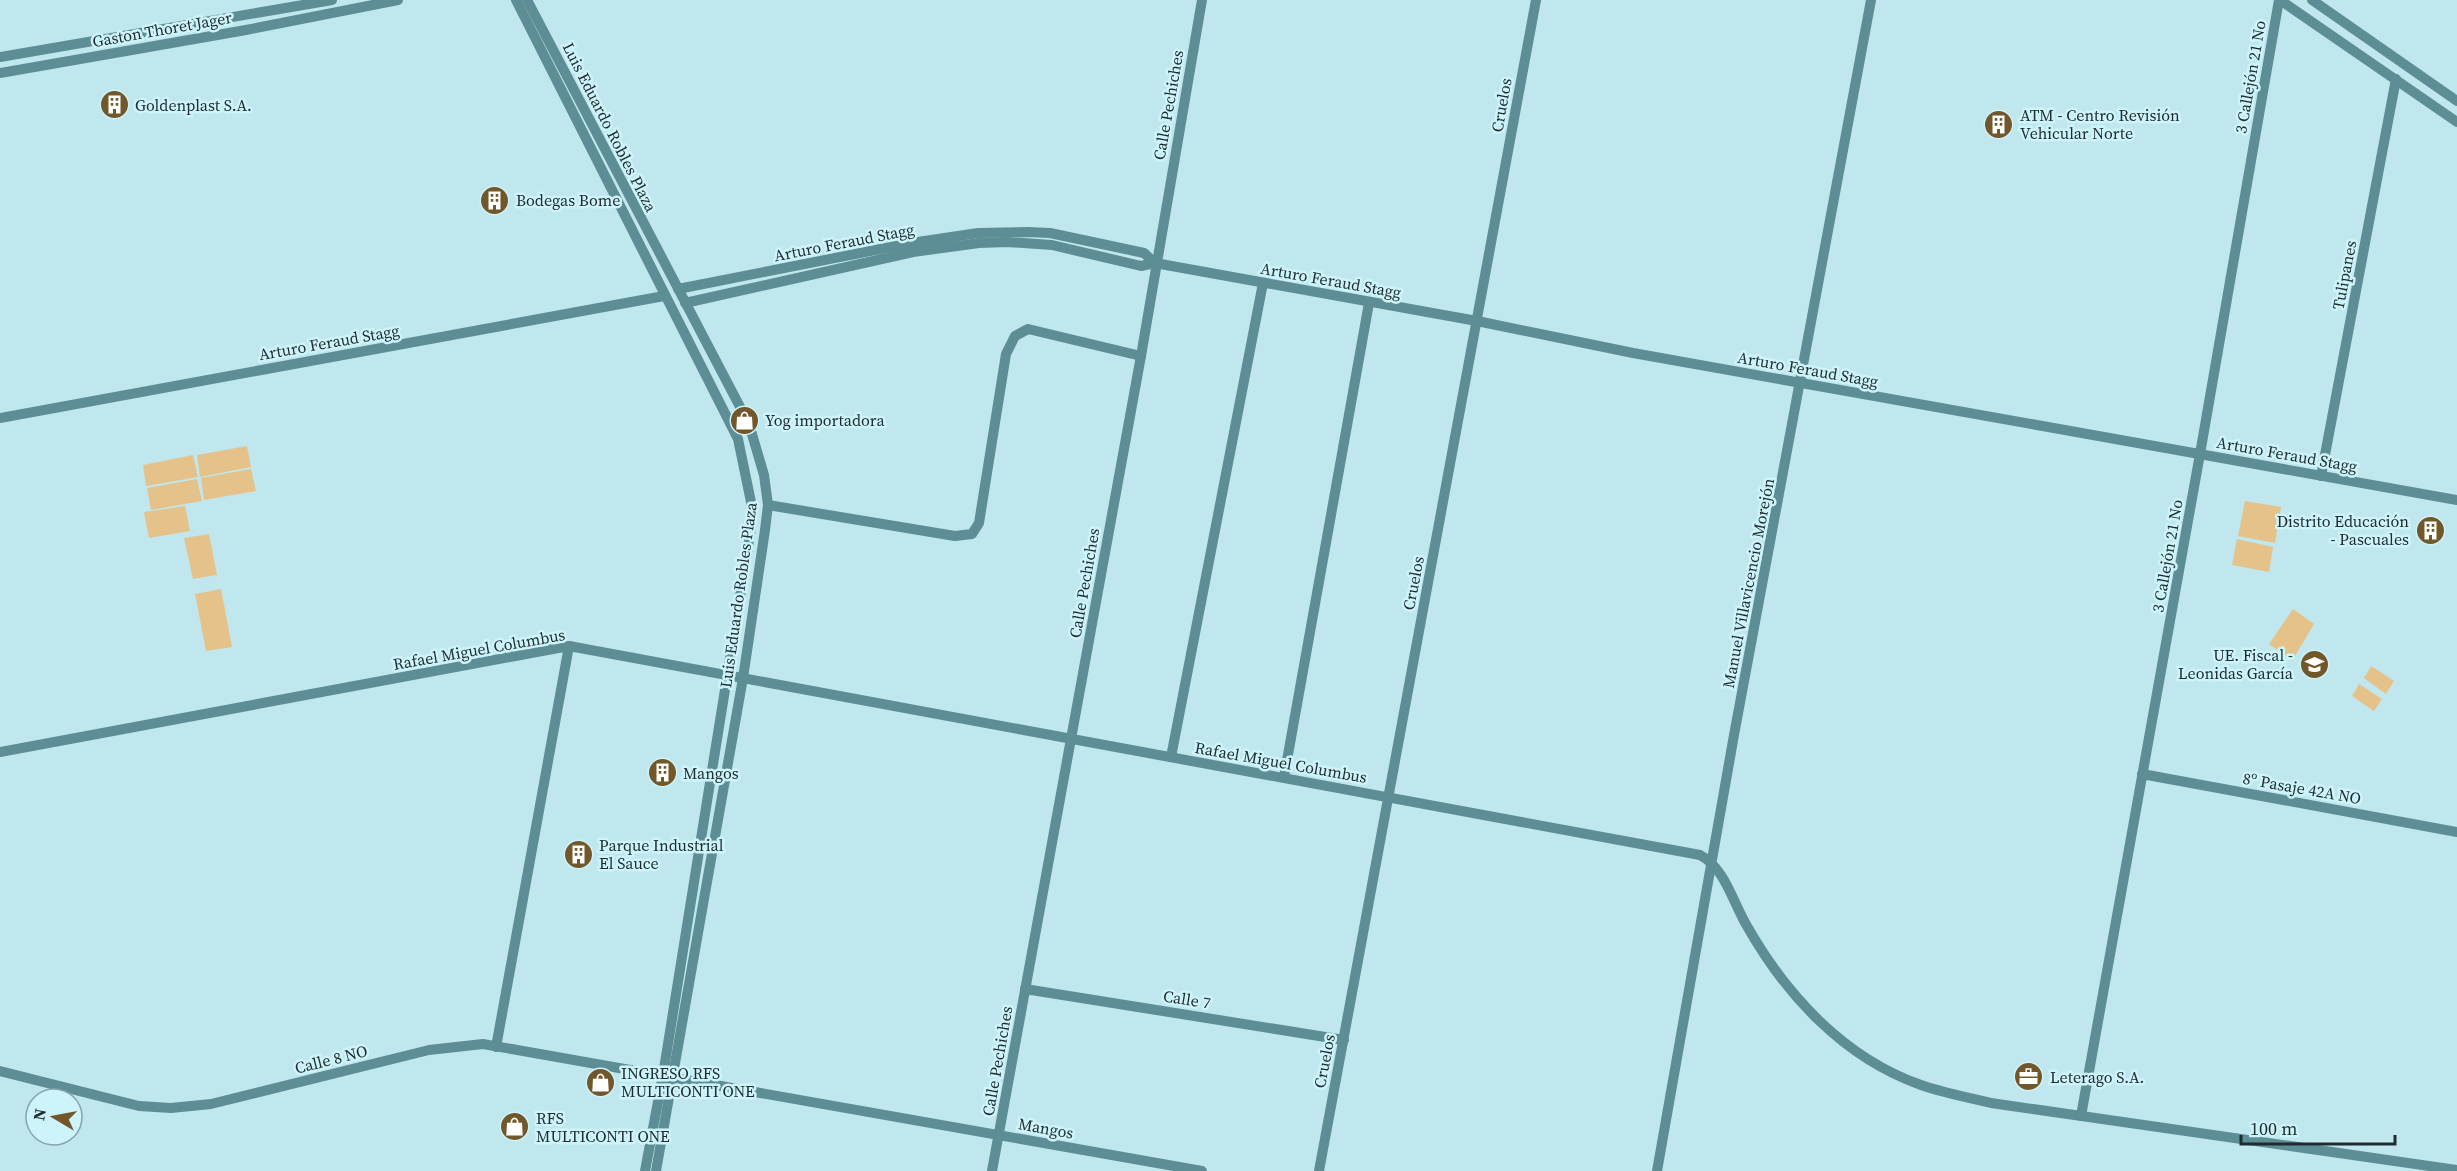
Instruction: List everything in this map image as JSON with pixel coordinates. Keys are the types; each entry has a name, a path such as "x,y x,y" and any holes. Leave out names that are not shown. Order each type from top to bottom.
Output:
{"street":[{"name":"Gaston Thoret Jager","path":"0,57 332,0"},
{"name":"Gaston Thoret Jager","path":"0,73 246,30 398,0"},
{"name":"Luis Eduardo Robles Plaza","path":"516,0 738,439 749,491 751,528 727,675 656,1171"},
{"name":"Luis Eduardo Robles Plaza","path":"527,0 749,424 764,475 768,505 743,678 668,1076 645,1171"},
{"name":"Calle Pechiches","path":"992,1171 1141,356 1155,263 1202,0"},
{"name":"Cruelos","path":"1319,1171 1536,0"},
{"name":"Manuel Villavicencio Morejón","path":"1657,1171 1871,0"},
{"path":"2280,0 2457,122"},
{"name":"3 Callejón 21 No","path":"2081,1116 2280,0"},
{"path":"2312,0 2457,101"},
{"name":"Tulipanes","path":"2321,476 2396,79"},
{"name":"Arturo Feraud Stagg","path":"678,289 912,243 978,233 1050,233 1144,253 1155,263"},
{"name":"Arturo Feraud Stagg","path":"685,303 913,252 979,243 1052,245 1142,266 1155,263 1477,321 1633,353 2457,500"},
{"path":"1171,757 1263,283"},
{"name":"Arturo Feraud Stagg","path":"0,418 664,296"},
{"path":"1284,777 1369,303"},
{"path":"768,505 955,536 972,534 979,523 1006,354 1015,336 1028,329 1141,356"},
{"path":"496,1047 569,646"},
{"name":"Rafael Miguel Columbus","path":"0,752 569,646 1389,796 1700,855 1712,861"},
{"name":"8º Pasaje 42A NO","path":"2142,774 2457,832"},
{"path":"1712,861 1747,927 1798,1000 1857,1054 1920,1085 1991,1103 2457,1170"},
{"name":"Calle 7","path":"1026,989 1344,1040"},
{"name":"Calle 8 NO","path":"0,1071 139,1106 171,1108 211,1104 429,1050 483,1044 668,1076"},
{"name":"Mangos","path":"668,1076 1202,1171"}],"shaded area":[{"path":"247,446 251,467 200,477 197,455"},
{"path":"193,455 198,477 146,486 143,465"},
{"path":"251,469 256,491 204,500 201,478"},
{"path":"197,479 202,501 151,510 147,488"},
{"path":"2245,501 2281,507 2275,543 2238,536"},
{"path":"185,506 190,531 149,538 144,512"},
{"path":"209,534 217,575 193,579 184,538"},
{"path":"2237,539 2273,547 2269,572 2232,565"},
{"path":"221,589 232,647 206,651 195,594"},
{"path":"2293,609 2314,624 2292,661 2269,644"},
{"path":"2371,666 2394,681 2386,694 2364,678"},
{"path":"2359,684 2382,699 2374,711 2352,696"}],"place":[{"name":"Goldenplast S.A.","path":"114,105"},
{"name":"ATM - Centro Revisión Vehicular Norte","path":"1999,124"},
{"name":"Bodegas Bome","path":"495,200"},
{"name":"Yog importadora","path":"744,420"},
{"name":"Distrito Educación - Pascuales","path":"2430,530"},
{"name":"UE. Fiscal - Leonidas García","path":"2314,664"},
{"name":"Mangos","path":"662,773"},
{"name":"Parque Industrial El Sauce","path":"578,854"},
{"name":"Leterago S.A.","path":"2029,1077"},
{"name":"INGRESO RFS MULTICONTI ONE","path":"600,1082"},
{"name":"RFS MULTICONTI ONE","path":"515,1127"}]}
